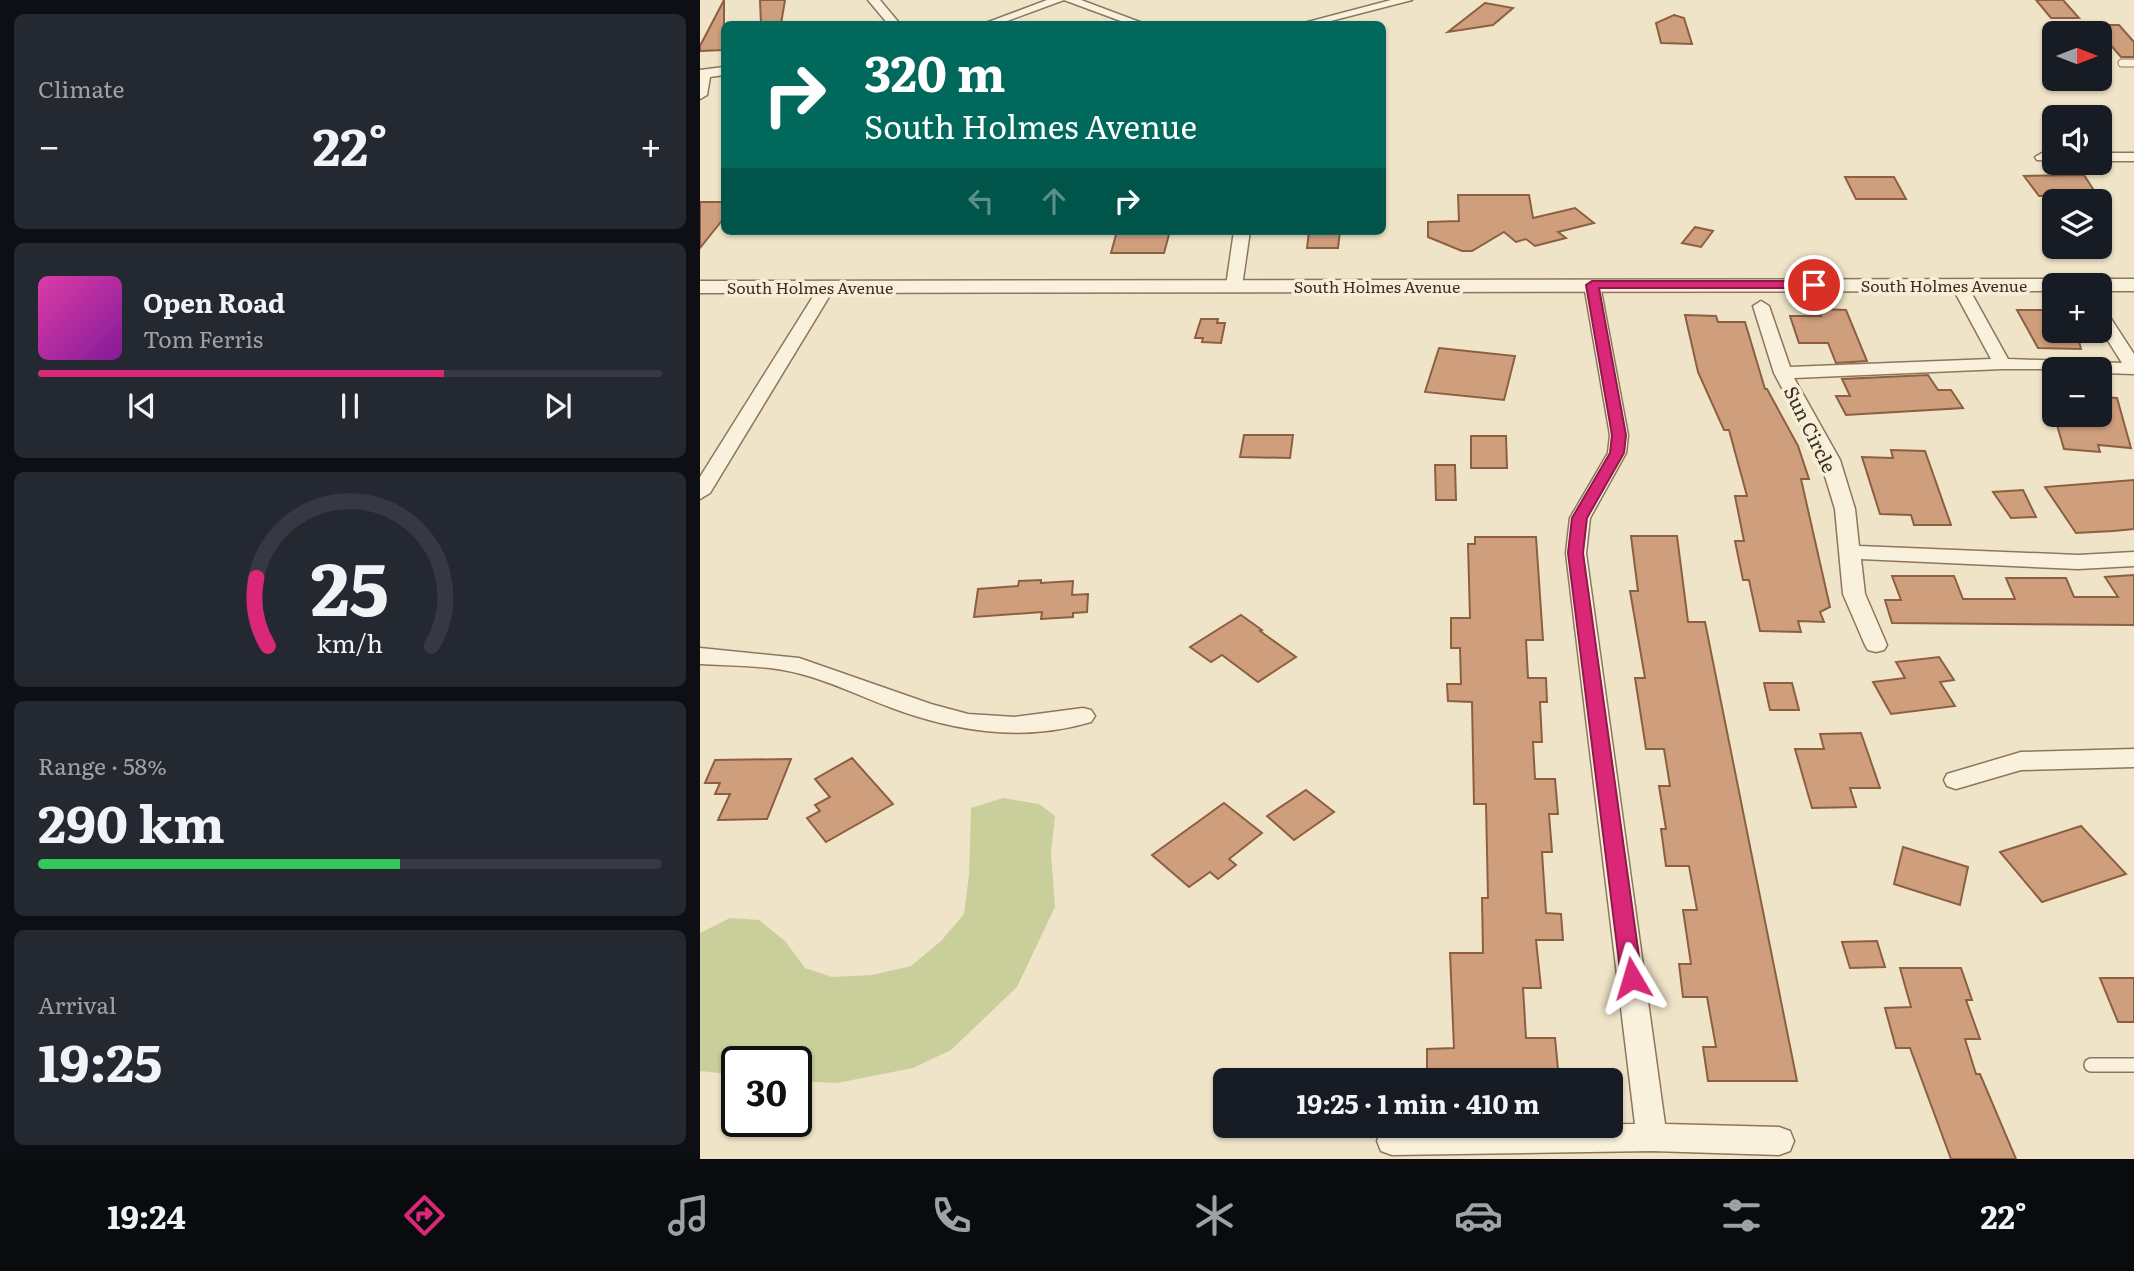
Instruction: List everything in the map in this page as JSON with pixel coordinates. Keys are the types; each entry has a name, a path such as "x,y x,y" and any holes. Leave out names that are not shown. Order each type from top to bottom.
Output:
{"street":[{"path":"874,0 892,21"},
{"path":"998,21 1058,0"},
{"path":"1070,0 1130,21"},
{"path":"1318,21 1406,0"},
{"path":"700,95 702,74 721,71"},
{"path":"2112,157 2134,157"},
{"path":"1234,286 1241,235"},
{"path":"1592,285 1619,435 1617,453 1580,518 1576,553 1652,1138"},
{"path":"1959,285 2002,364"},
{"name":"South Holmes Avenue","path":"700,287 2042,285"},
{"path":"2112,285 2134,285"},
{"path":"700,492 827,287"},
{"path":"1760,306 1783,373"},
{"path":"2112,334 2134,369"},
{"name":"Sun Circle","path":"1876,645 1854,594 1844,509 1830,460 1783,373 1899,366 2002,364 2134,369"},
{"path":"1849,552 2078,562 2134,559"},
{"path":"700,656 767,661 810,668 926,712 969,722 995,725 1040,723 1083,716"},
{"path":"1956,780 2021,761 2134,758"},
{"path":"1392,1141 1652,1138 1779,1141"}],"lane":[{"path":"2122,63 2134,63"},
{"path":"2091,1065 2134,1065"}],"green space":[{"path":"1003,798 1039,804 1055,816 1051,853 1055,907 1017,987 951,1050 913,1068 837,1083 812,1082 812,1046 721,1046 721,1073 700,1071 700,933 730,918 759,920 785,941 805,968 832,977 872,975 911,966 941,941 964,914 969,875 971,808"}],"building":[{"path":"724,0 721,50 700,51 700,46"},
{"path":"760,0 785,0 782,21 761,21"},
{"path":"2036,0 2063,0 2079,18 2051,18"},
{"path":"1485,3 1513,8 1493,25 1448,32"},
{"path":"1674,15 1684,18 1692,44 1661,43 1656,23"},
{"path":"2112,25 2119,25 2134,42 2134,57 2121,57 2112,47"},
{"path":"2084,175 2093,189 2042,189 2042,196 2039,196 2024,176"},
{"path":"1845,177 1894,177 1906,199 1856,199"},
{"path":"1458,195 1529,195 1533,218 1575,208 1594,223 1558,232 1566,238 1535,246 1526,239 1516,242 1504,232 1472,251 1462,251 1428,237 1428,222 1459,221"},
{"path":"700,202 721,202 721,222 700,248"},
{"path":"1695,227 1713,231 1701,247 1682,243"},
{"path":"1116,235 1169,235 1164,253 1111,253"},
{"path":"1309,235 1340,235 1338,248 1307,248"},
{"path":"1819,309 1846,310 1867,361 1836,363 1828,343 1799,343 1790,316 1821,316"},
{"path":"2017,310 2042,310 2042,343 2079,343 2081,349 2038,348"},
{"path":"1685,315 1716,316 1718,322 1745,322 1765,389 1798,446 1809,479 1801,479 1830,607 1820,612 1824,622 1798,621 1801,632 1760,631 1749,580 1743,580 1735,541 1744,541 1735,496 1747,496 1729,430 1724,430 1698,372"},
{"path":"1201,319 1218,319 1217,323 1225,323 1221,343 1202,342 1203,338 1195,338"},
{"path":"1439,348 1515,356 1504,400 1425,392"},
{"path":"1928,375 1938,390 1951,390 1963,408 1846,415 1836,396 1850,396 1842,379"},
{"path":"2112,398 2117,398 2131,448 2098,445 2100,452 2064,449 2058,427 2112,427"},
{"path":"1244,435 1293,435 1290,458 1240,457"},
{"path":"1471,436 1506,436 1507,468 1471,468"},
{"path":"1891,450 1925,451 1951,525 1914,525 1911,515 1880,514 1862,457 1893,458"},
{"path":"1435,465 1455,465 1456,500 1436,500"},
{"path":"2134,480 2134,529 2113,531 2076,533 2045,487"},
{"path":"2023,490 2036,517 2011,518 1993,492"},
{"path":"1631,536 1677,536 1688,622 1705,622 1797,1081 1708,1081 1703,1047 1716,1047 1707,997 1683,997 1679,964 1691,964 1683,910 1697,910 1689,866 1666,866 1661,829 1666,829 1659,786 1670,786 1664,749 1646,749 1635,678 1645,678 1630,591 1638,591"},
{"path":"1475,537 1536,537 1543,640 1526,640 1528,678 1546,678 1547,702 1540,702 1542,742 1533,742 1535,779 1555,779 1558,814 1549,814 1552,852 1542,852 1546,913 1561,914 1563,940 1536,940 1541,988 1523,988 1526,1038 1555,1038 1558,1068 1427,1068 1427,1049 1454,1048 1450,953 1483,953 1482,898 1488,898 1486,804 1474,804 1472,702 1448,701 1447,684 1461,684 1460,648 1451,648 1451,618 1470,618 1468,544 1475,544"},
{"path":"2134,575 2134,625 1892,623 1885,600 1901,600 1892,576 1954,576 1963,599 2015,599 2006,578 2066,578 2074,597 2118,597 2105,577"},
{"path":"1041,580 1041,583 1073,581 1072,595 1088,594 1087,612 1073,613 1073,617 1041,619 1042,612 974,617 978,589 1018,586 1019,581"},
{"path":"1241,615 1296,657 1258,682 1222,655 1211,662 1190,647"},
{"path":"1939,657 1954,680 1940,682 1955,706 1891,714 1873,682 1905,678 1896,662"},
{"path":"1764,683 1792,683 1799,710 1770,710"},
{"path":"1861,733 1880,788 1850,788 1856,807 1812,808 1795,749 1824,749 1820,734"},
{"path":"852,758 893,804 826,842 807,818 820,811 815,805 830,797 815,779"},
{"path":"791,759 767,819 718,820 730,794 715,794 720,783 705,783 715,760"},
{"path":"1306,790 1334,812 1294,840 1267,816"},
{"path":"1224,803 1262,833 1229,859 1236,865 1218,879 1210,872 1189,887 1152,855"},
{"path":"2081,826 2126,874 2042,902 2000,852"},
{"path":"1903,847 1968,867 1960,905 1894,884"},
{"path":"1877,941 1885,967 1850,968 1842,942"},
{"path":"1900,968 1961,968 1972,1000 1966,1000 1980,1039 1965,1039 1976,1074 1980,1074 2016,1159 1951,1159 1910,1048 1896,1048 1885,1008 1911,1007"},
{"path":"2100,978 2134,978 2134,1022 2118,1022"}],"route":[{"path":"1632,978 1576,553 1580,518 1617,453 1619,435 1592,285 1814,285"}]}
